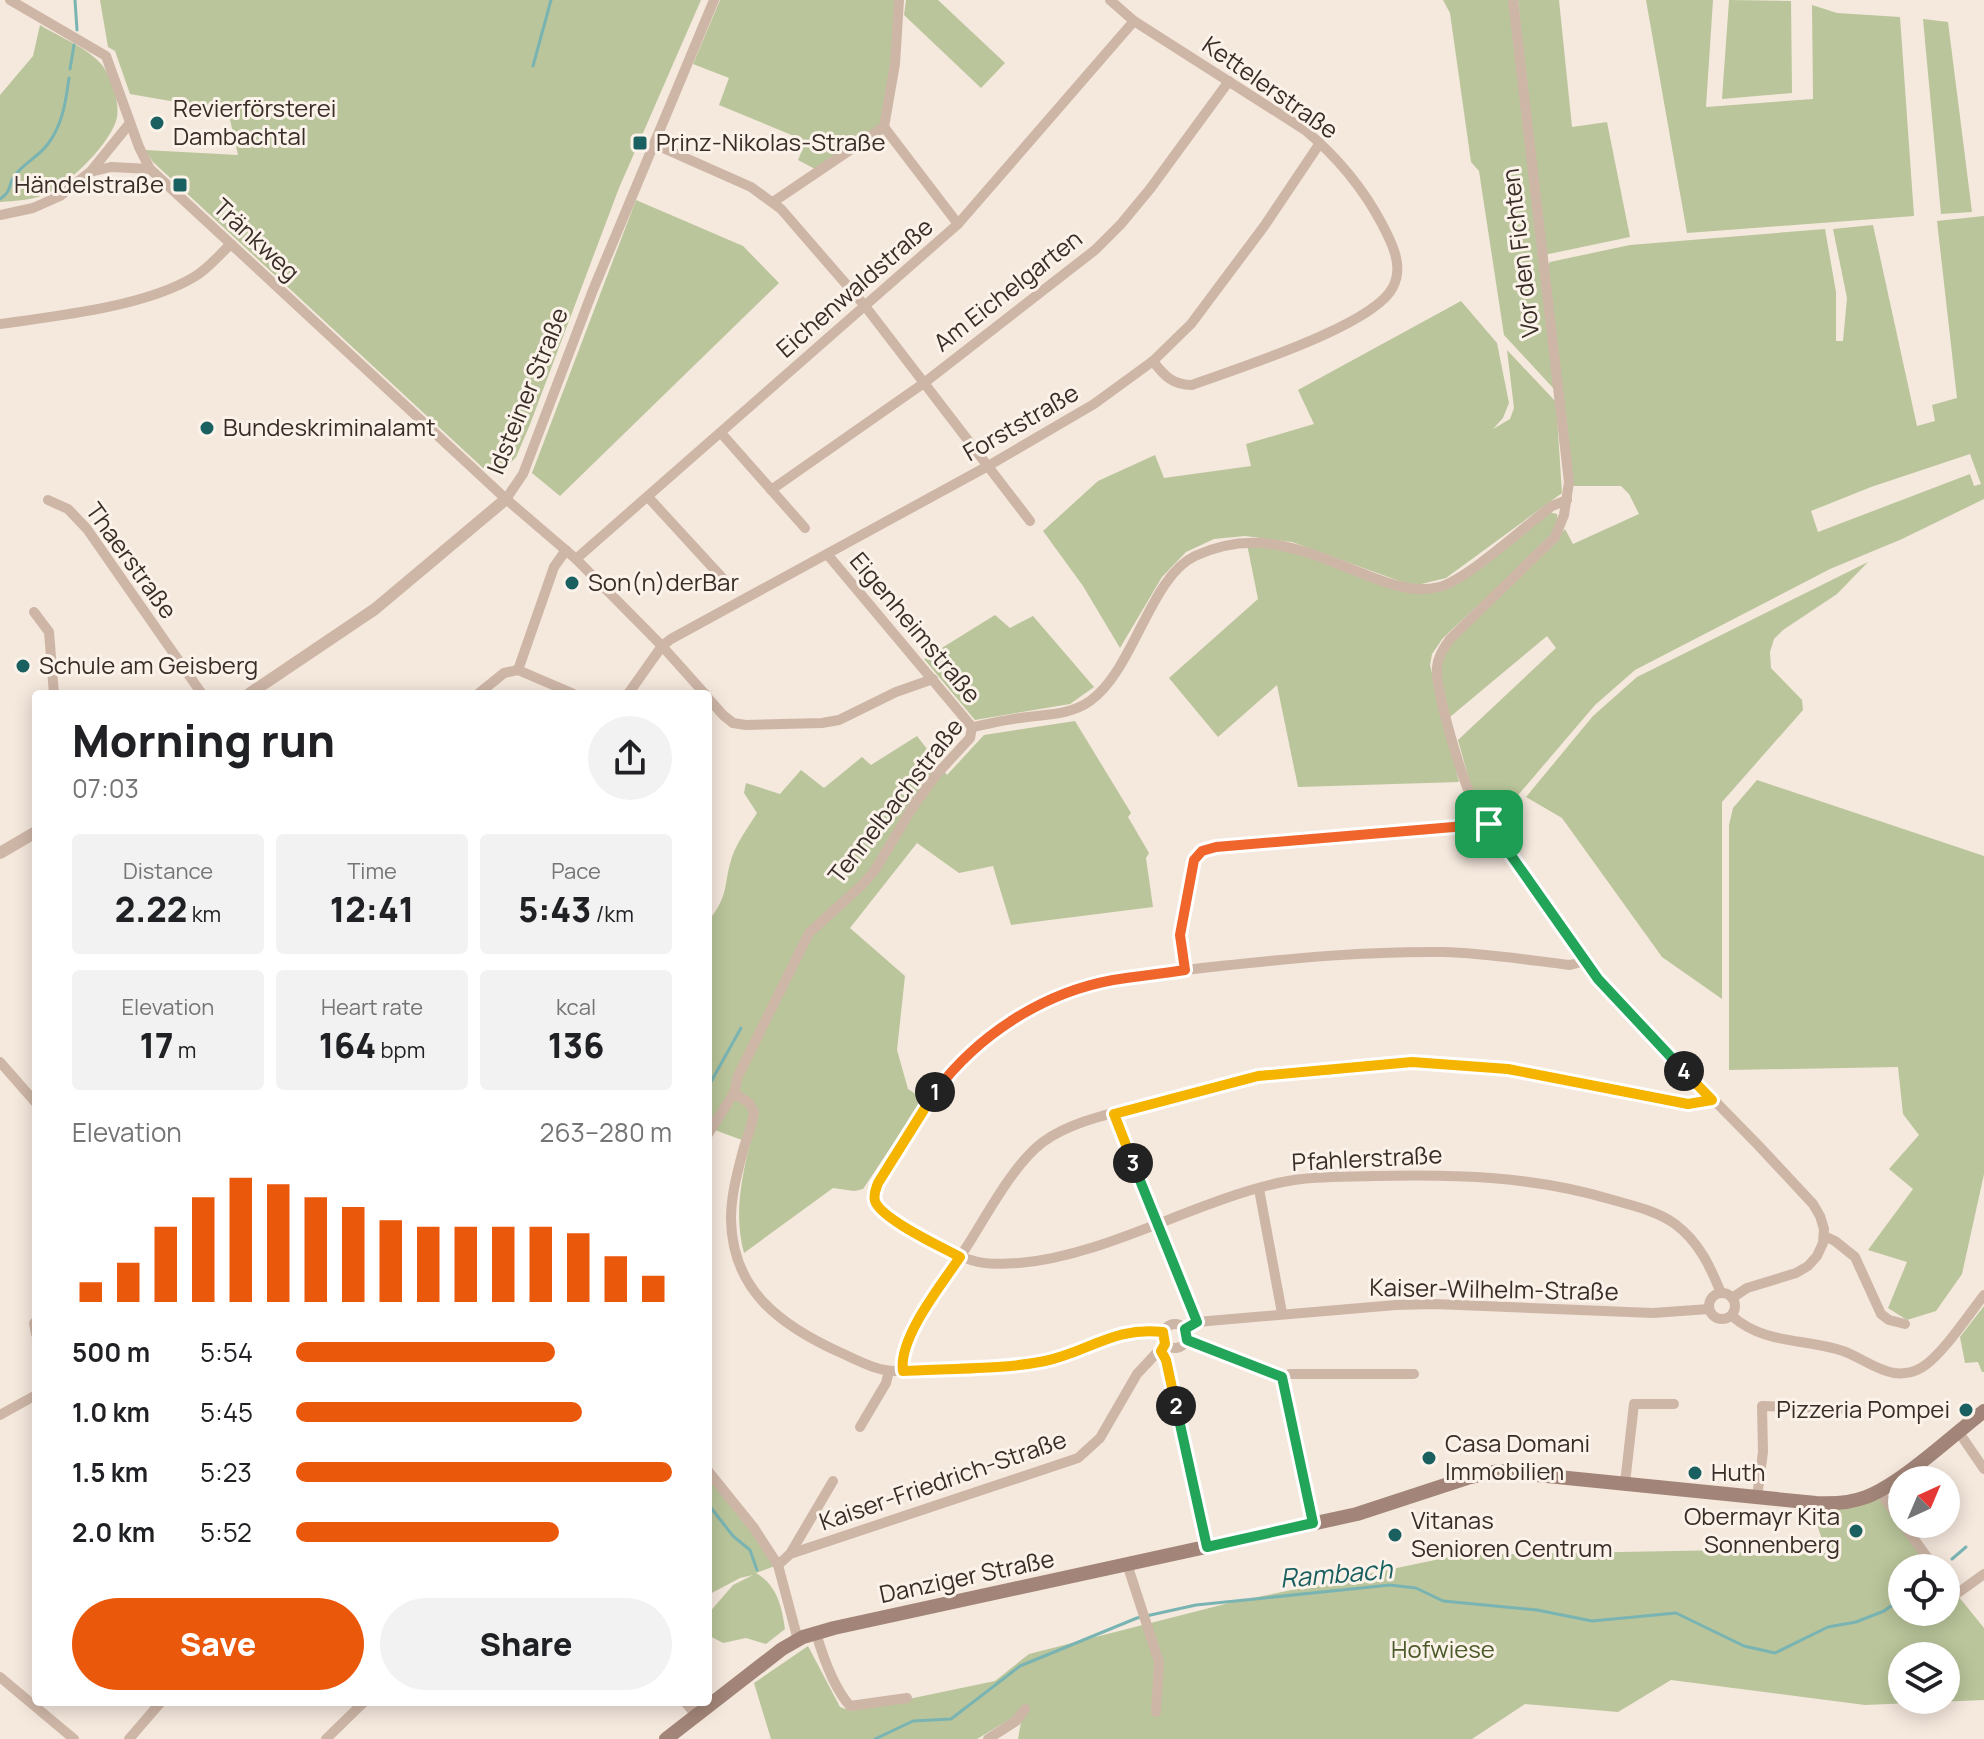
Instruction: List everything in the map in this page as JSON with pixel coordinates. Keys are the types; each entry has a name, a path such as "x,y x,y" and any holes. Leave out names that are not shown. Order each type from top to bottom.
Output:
{"main road":[{"name":"Danziger Straße","path":"712,1703 798,1640 816,1633 1383,1507 1464,1479 1498,1471 1757,1497 1837,1503 1857,1500 1879,1491 1984,1411"},
{"name":"Danziger Straße","path":"666,1739 708,1706"}],"street":[{"name":"Tränkweg","path":"10,0 106,56 150,169 506,499 576,559 701,690"},
{"name":"Idsteiner Straße","path":"255,690 375,609 506,499 523,474 593,290 714,0"},
{"path":"773,202 884,127 895,64 899,0"},
{"name":"Kettelerstraße","path":"1110,0 1134,21 1320,143 1357,184 1391,240 1397,258 1397,274 1388,296 1340,327 1192,385 1181,385 1171,380 1153,361"},
{"name":"Vor den Fichten","path":"1513,0 1569,490 1561,526 1555,537 1450,639 1441,652 1437,664 1440,691 1464,782 1489,824 1585,961 1610,994 1813,1204 1823,1222 1824,1236"},
{"name":"Eichenwaldstraße","path":"576,559 958,224 1134,21"},
{"name":"Am Eichelgarten","path":"771,490 924,383 1051,286 1104,241 1150,189 1229,81"},
{"path":"0,215 33,208 60,196 90,172 130,123"},
{"path":"884,127 958,224"},
{"name":"Forststraße","path":"662,646 988,466 1094,404 1153,361 1191,324 1265,225 1320,143"},
{"path":"654,144 751,187 773,202 865,306 1030,521"},
{"path":"90,172 111,167 150,169"},
{"path":"0,324 80,313 137,299 193,278 231,244"},
{"path":"721,433 805,528"},
{"path":"648,497 726,582"},
{"name":"Thaerstraße","path":"48,500 68,509 87,529 199,690"},
{"name":"Tennelbachstraße","path":"712,1128 734,1093 738,1076 809,933 875,870 912,808 936,775 970,738 972,727 1065,712 1090,701 1114,676 1167,583 1192,557 1247,541 1288,545 1411,590 1442,587 1468,571 1552,506 1567,500"},
{"path":"518,670 554,567 566,550"},
{"name":"Eigenheimstraße","path":"827,554 972,727"},
{"path":"34,612 49,632 54,690"},
{"path":"631,690 662,646"},
{"path":"483,690 504,673 518,670 565,690"},
{"name":"Tränkweg","path":"712,702 733,723 822,723 839,720 896,692 933,679"},
{"path":"1489,824 1216,847 1202,851 1194,860 1180,935 1185,970 1351,954 1427,952 1474,953 1570,965 1585,961"},
{"path":"0,853 32,834"},
{"name":"Pfahlerstraße","path":"1185,970 1113,980 1078,990 1035,1008 995,1032 965,1057 937,1088 878,1183 874,1197 882,1210 960,1257 1001,1264 1070,1254 1259,1189 1312,1178 1437,1175 1505,1178 1575,1190 1659,1215 1690,1238 1705,1257 1721,1293"},
{"path":"0,1062 32,1098"},
{"path":"903,1371 903,1357 918,1323 1018,1168 1034,1150 1061,1132 1114,1114 1258,1076 1412,1062 1508,1069 1688,1104 1712,1100"},
{"path":"734,1093 749,1103 754,1112 739,1166 731,1222 739,1261 751,1286 767,1308 788,1327 843,1354 889,1371 1043,1361 1114,1335 1163,1332"},
{"path":"1114,1114 1197,1322"},
{"path":"1259,1189 1282,1313"},
{"path":"1732,1298 1747,1288 1803,1270 1817,1256 1824,1236 1855,1257 1881,1314 1889,1320 1905,1324"},
{"path":"1721,1293 1732,1298 1736,1307 1732,1316 1719,1319 1713,1316 1709,1309 1713,1297 1721,1293"},
{"path":"1732,1316 1746,1327 1777,1339 1833,1348 1888,1371 1902,1373 1915,1371 1931,1361 1984,1295"},
{"name":"Kaiser-Wilhelm-Straße","path":"1186,1334 1197,1322 1282,1313 1434,1304 1653,1313 1709,1309"},
{"path":"1207,1547 1163,1348 1165,1328 1174,1324 1186,1334 1282,1377 1290,1374 1414,1374"},
{"path":"1163,1348 1180,1347 1186,1334"},
{"name":"Kaiser-Friedrich-Straße","path":"778,1565 790,1554 1078,1458 1100,1438 1137,1374 1163,1348"},
{"path":"860,1427 886,1383 889,1371"},
{"path":"1282,1377 1313,1523"},
{"path":"0,1415 32,1397"},
{"path":"1625,1483 1634,1404 1674,1404"},
{"path":"1757,1497 1763,1452 1762,1406 1856,1409"},
{"path":"1958,1431 1984,1469"},
{"path":"712,1476 754,1528 778,1565 798,1640"},
{"path":"790,1554 833,1481"},
{"path":"1879,1491 1888,1503"},
{"path":"1127,1564 1159,1662 1156,1712"},
{"path":"1960,1591 1984,1574"},
{"path":"816,1633 821,1653 850,1706 907,1698"},
{"path":"0,1677 32,1704"},
{"path":"35,1706 74,1739"},
{"path":"129,1739 158,1706"},
{"path":"326,1739 360,1706"},
{"path":"688,1706 696,1715"},
{"path":"988,1739 1016,1721 1025,1709"}],"green space":[{"path":"100,0 701,0 619,188 529,427 516,457 500,475 483,468 153,162 145,150 238,155 228,111 130,94 115,51 108,47"},
{"path":"720,0 896,0 892,65 880,126 815,169 798,160 806,141 719,105 729,78 693,64"},
{"path":"906,0 938,0 1005,63 981,88 904,15"},
{"path":"1443,0 1513,0 1554,389 1504,335 1479,171 1471,162 1450,13"},
{"path":"1518,0 1559,0 1572,127 1607,122 1630,237 1544,255"},
{"path":"1646,0 1713,0 1706,107 1813,99 1812,5 1837,13 1900,17 1914,216 1687,233"},
{"path":"1729,0 1791,1 1792,93 1722,99"},
{"path":"1923,19 1948,22 1972,212 1941,214"},
{"path":"40,25 81,48 102,65 114,90 117,117 108,138 99,149 57,188 25,200 0,202 0,95 33,56"},
{"path":"636,200 743,246 779,283 560,496 532,473"},
{"path":"1984,216 1984,499 1902,539 1830,569 1635,670 1595,705 1496,821 1473,794 1458,740 1556,648 1547,636 1450,717 1438,665 1442,653 1565,529 1573,544 1639,514 1629,494 1621,486 1572,486 1546,268 1550,262 1630,245 1825,229 1836,292 1836,341 1843,341 1847,298 1833,229 1873,225 1917,426 1935,421 1932,405 1957,398 1937,221","holes":["1970,454 1981,484 1974,486 1970,474 1818,532 1811,511"]},
{"path":"1461,301 1497,343 1509,403 1503,418 1493,429 1510,419 1514,408 1507,350 1556,402 1562,493 1446,578 1413,586 1292,542 1245,536 1214,539 1186,552 1162,577 1120,648 1083,586 1043,531 1098,481 1155,455 1164,478 1251,466 1246,444 1314,424 1298,390"},
{"path":"1548,512 1557,514 1558,525 1550,538 1443,638 1432,654 1430,665 1459,782 1298,787 1277,685 1218,737 1169,678 1258,599 1247,544 1287,548 1412,593 1442,589"},
{"path":"1868,562 1837,594 1774,639 1770,652 1771,668 1802,700 1803,710 1722,802 1722,999 1662,957 1562,818 1526,797 1593,716 1637,677"},
{"path":"995,615 1010,628 1033,616 1094,687 1070,704 975,720 924,659"},
{"path":"1075,721 1131,813 1128,817 1149,853 1146,858 1153,907 1011,925 993,866 959,873 917,843 850,928 905,976 897,1050 908,1089 923,1099 863,1189 833,1188 744,1253 739,1225 740,1198 750,1143 712,1129 712,916 723,896 734,851 757,813 744,793 746,783 780,794 801,770 824,788 862,757 871,765 917,736 947,775 984,735"},
{"path":"1757,780 1984,856 1984,1174 1962,1274 1936,1311 1907,1320 1888,1308 1907,1262 1868,1250 1913,1189 1889,1169 1919,1135 1903,1114 1898,1067 1729,1070 1729,825 1733,808"},
{"path":"1984,1306 1982,1372 1978,1362 1965,1363 1960,1337"},
{"path":"712,1476 778,1565 756,1573 774,1590 785,1629 766,1644 746,1638 723,1643 712,1637 712,1609 733,1585 753,1575 740,1578 712,1593"},
{"name":"Hofwiese","path":"1880,1499 1888,1509 1888,1538 1912,1538 1925,1554 1888,1554 1888,1626 1960,1626 1960,1598 1984,1628 1984,1700 1960,1701 1960,1642 1888,1642 1888,1704 1865,1705 1671,1680 1618,1712 1525,1704 1472,1739 1018,1739 1021,1722 1012,1718 977,1739 771,1739 754,1683 808,1646 840,1707 851,1711 995,1681 1029,1654 1229,1603 1459,1555 1729,1550 1759,1556 1827,1553 1812,1511"}],"waterway":[{"path":"75,0 77,30"},
{"path":"533,66 551,0"},
{"path":"70,69 74,45"},
{"path":"0,199 7,193 16,174 45,148 53,136 63,112 69,78"},
{"path":"712,1080 741,1028"},
{"path":"712,1509 733,1536 750,1550 757,1570"},
{"name":"Rambach","path":"1958,1554 1966,1547"},
{"name":"Rambach","path":"875,1739 913,1721 951,1719 1020,1666 1137,1618 1196,1605 1390,1585 1416,1588 1443,1601 1537,1610 1592,1621 1676,1613 1744,1646 1775,1653 1828,1627 1856,1622 1888,1608"}],"place":[{"name":"Revierförsterei Dambachtal","path":"157,123"},
{"name":"Prinz-Nikolas-Straße","path":"640,143"},
{"name":"Händelstraße","path":"180,185"},
{"name":"Bundeskriminalamt","path":"207,428"},
{"name":"Son(n)derBar","path":"572,583"},
{"name":"Schule am Geisberg","path":"23,666"},
{"name":"Pizzeria Pompei","path":"1966,1410"},
{"name":"Casa Domani Immobilien","path":"1429,1458"},
{"name":"Huth","path":"1695,1473"},
{"name":"Obermayr Kita Sonnenberg","path":"1856,1531"},
{"name":"Vitanas Senioren Centrum","path":"1395,1535"}],"route":[{"path":"1489,824 1610,994 1712,1100 1688,1104 1508,1069 1412,1062 1258,1076 1114,1114 1197,1322 1185,1329 1187,1340 1282,1377 1313,1523 1207,1547 1166,1360 1161,1351 1165,1344 1163,1332 1114,1335 1069,1354 1031,1363 903,1371 903,1357 918,1323 960,1257 890,1217 876,1204 874,1197 878,1183 925,1105 965,1057 1011,1022 1043,1003 1113,980 1185,970 1180,935 1186,891 1194,860 1202,851 1216,847 1489,824"}]}
